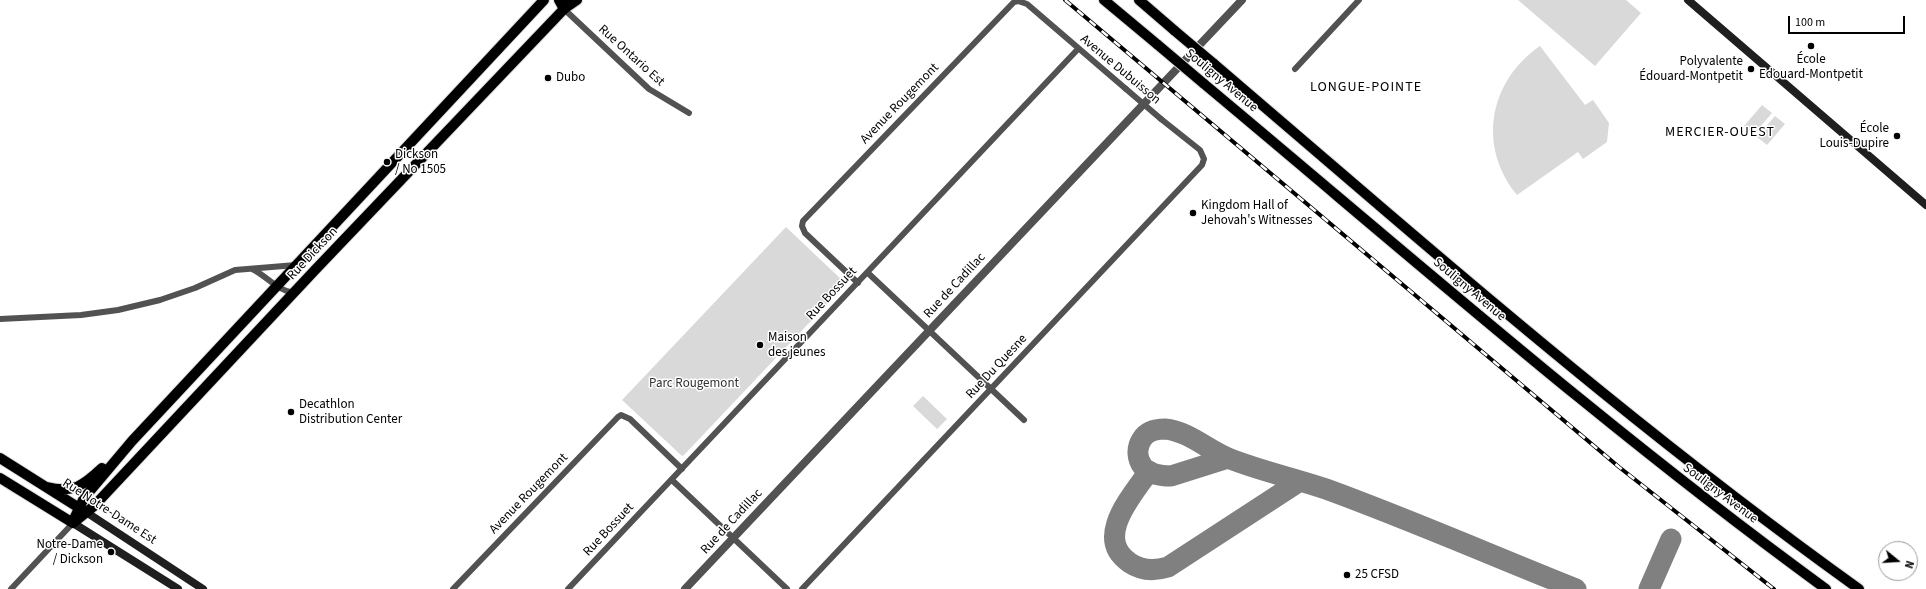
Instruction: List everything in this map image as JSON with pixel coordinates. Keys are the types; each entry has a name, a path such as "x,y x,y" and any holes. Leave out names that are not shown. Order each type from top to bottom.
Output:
{"main road":[{"name":"Rue Dickson","path":"83,510 84,498 132,441 544,0"},
{"name":"Rue Dickson","path":"73,523 83,510 249,341 564,3 576,0"},
{"name":"Souligny Avenue","path":"1104,0 1590,408 1674,475 1826,589"},
{"name":"Souligny Avenue","path":"1139,0 1358,188 1608,398 1717,484 1859,589"},
{"path":"1688,0 1926,205"},
{"path":"237,330 249,341"},
{"path":"204,364 216,375"},
{"path":"47,487 66,490 81,485 93,477 132,441"},
{"name":"Rue Notre-Dame Est","path":"0,458 204,589"},
{"path":"0,478 178,589"}],"street":[{"name":"Rue de Cadillac","path":"685,589 1242,0"},
{"path":"1295,69 1359,0"},
{"name":"Avenue Dubuisson","path":"1018,1 1027,4 1078,49 1200,150 1204,159"},
{"name":"Avenue Rougemont","path":"858,284 805,233 802,226 807,217 1010,6 1018,1"},
{"name":"Rue Ontario Est","path":"564,3 649,89 689,113"},
{"name":"Rue Bossuet","path":"568,589 858,284 1078,49"},
{"name":"Rue Du Quesne","path":"802,589 1200,168 1204,159"},
{"path":"0,319 81,315 118,310 160,300 195,288 235,270 298,265"},
{"path":"251,268 260,272 277,287 294,293"},
{"path":"868,273 1024,420"},
{"name":"Avenue Rougemont","path":"453,589 615,419 621,415 630,419 682,469"},
{"path":"672,480 787,589"},
{"name":"Rue Dickson","path":"11,589 73,523"}],"green space":[{"path":"1518,0 1626,0 1641,13 1595,66"},
{"path":"1540,46 1585,105 1593,100 1609,123 1607,142 1583,159 1578,152 1517,195 1504,176 1497,156 1493,136 1494,115 1500,96 1509,77 1523,60"},
{"path":"1762,105 1772,113 1754,134 1744,126"},
{"path":"1775,116 1785,124 1767,145 1757,137"},
{"name":"Parc Rougemont","path":"786,227 844,282 845,285 682,456 622,400"},
{"path":"923,396 947,419 937,429 913,406"}],"taxiway":[{"path":"1228,458 1171,476 1163,476 1152,473 1143,467 1138,457 1138,450 1140,442 1149,432 1162,429 1173,430 1190,437 1220,455 1228,458 1252,467 1302,481 1358,501 1576,589"},
{"path":"1149,471 1126,505 1119,517 1115,529 1115,542 1119,553 1135,566 1149,570 1168,567 1300,481"},
{"path":"1649,589 1671,539"}],"railway":[{"path":"1065,0 1619,467 1774,589"}],"place":[{"name":"École Edouard-Montpetit","path":"1811,46"},
{"name":"Polyvalente Édouard-Montpetit","path":"1751,69"},
{"name":"Dubo","path":"548,78"},
{"name":"École Louis-Dupire","path":"1897,136"},
{"name":"Dickson / No 1505","path":"387,162"},
{"name":"Kingdom Hall of Jehovah's Witnesses","path":"1193,213"},
{"name":"Maison des jeunes","path":"760,345"},
{"name":"Decathlon Distribution Center","path":"291,412"},
{"name":"Notre-Dame / Dickson","path":"111,552"},
{"name":"25 CFSD","path":"1347,575"}],"district":[{"name":"LONGUE-POINTE","path":"1366,88"},
{"name":"MERCIER-OUEST","path":"1720,133"}]}
